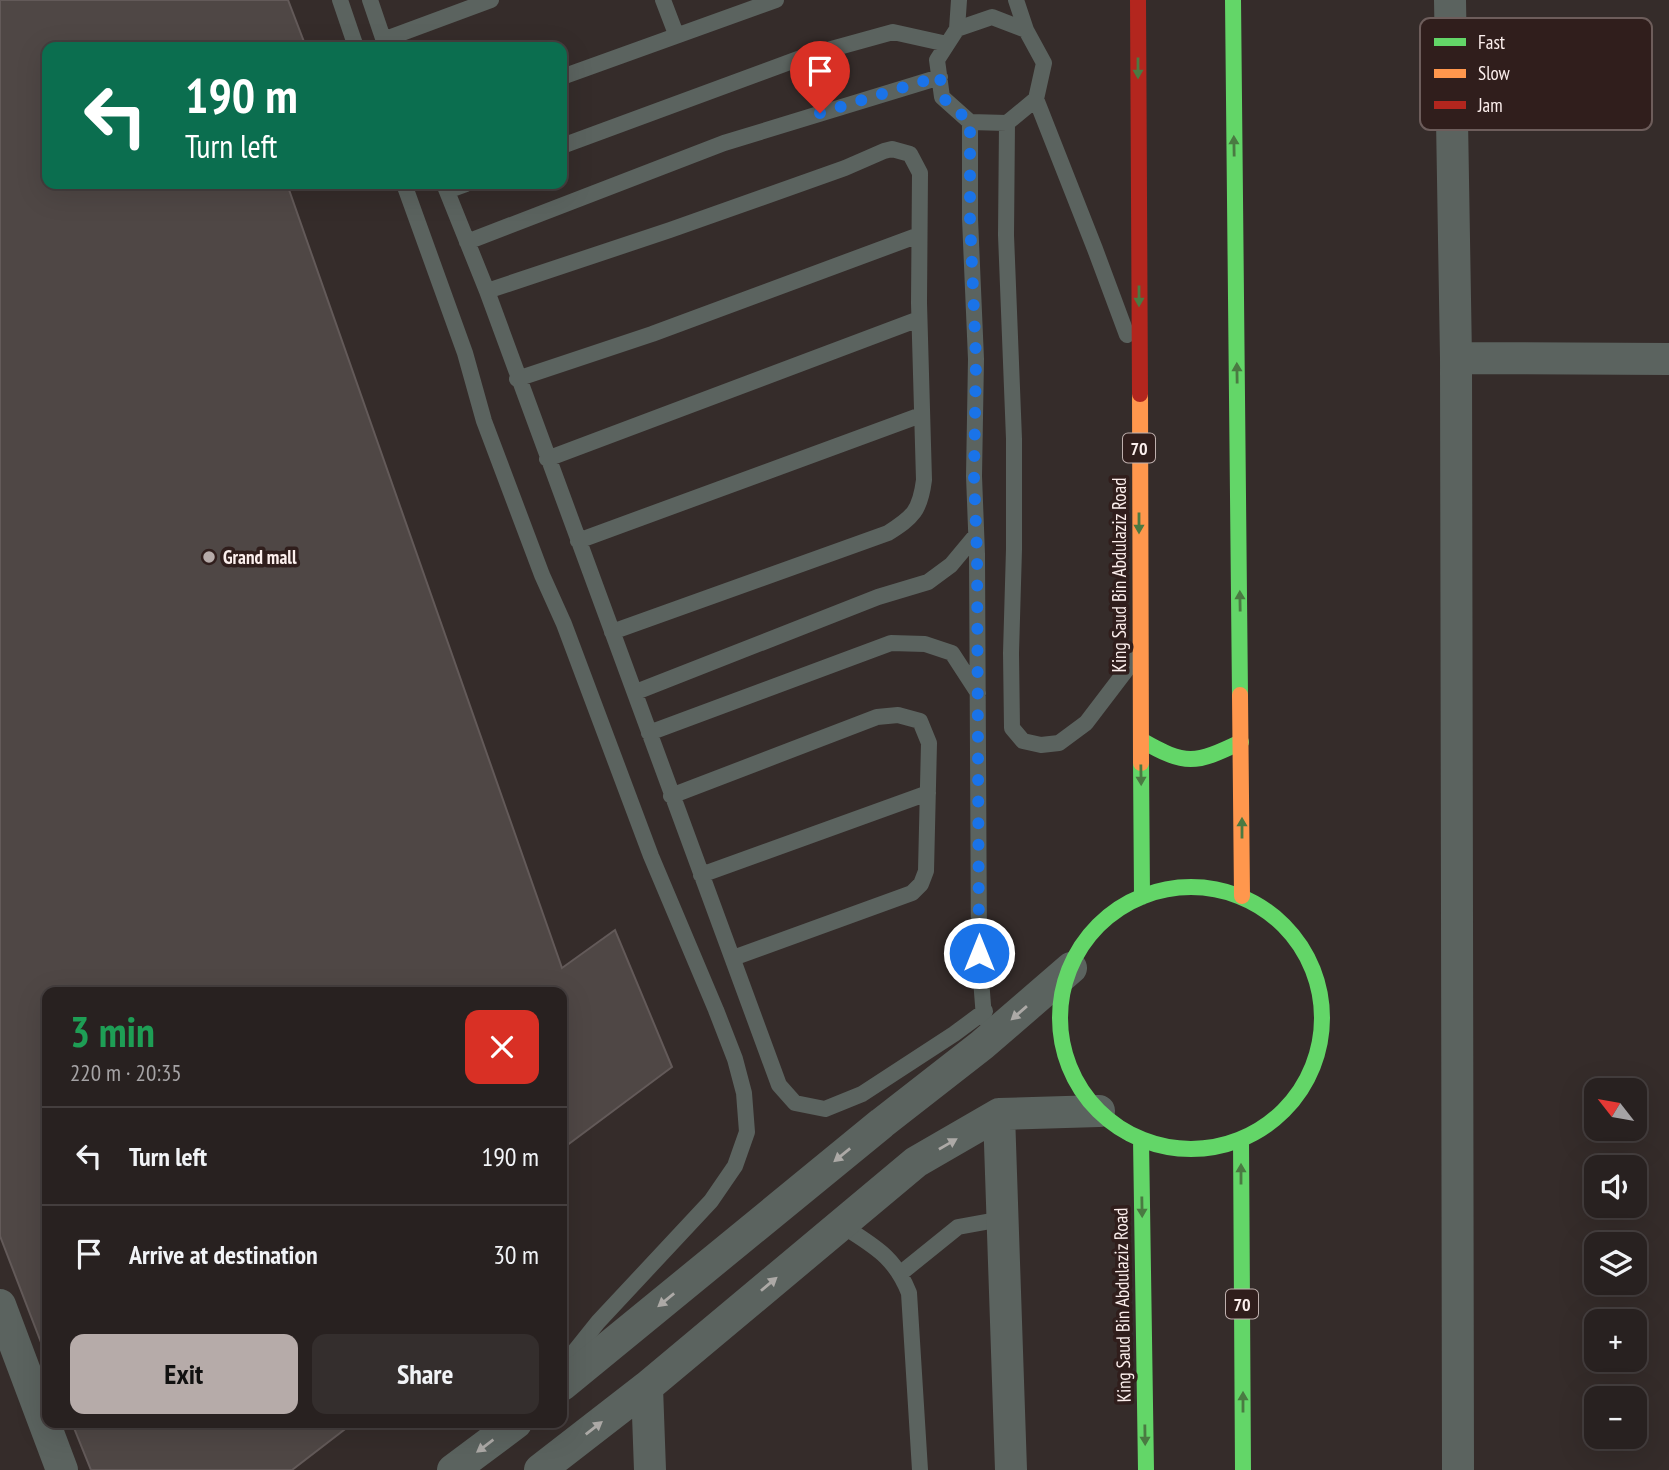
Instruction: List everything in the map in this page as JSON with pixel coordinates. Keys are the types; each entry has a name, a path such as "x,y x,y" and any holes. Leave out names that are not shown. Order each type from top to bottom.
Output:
{"highway":[{"name":"King Saud Bin Abdulaziz Road","path":"1138,0 1142,897"},
{"path":"1233,0 1242,897"},
{"path":"1141,740 1170,758 1188,762 1207,758 1241,742"},
{"path":"1192,886 1217,889 1242,897 1265,909 1284,925 1300,945 1312,968 1320,992 1322,1018 1316,1056 1300,1090 1284,1111 1264,1127 1241,1139 1217,1146 1191,1149 1166,1147 1141,1139 1118,1127 1098,1111 1070,1068 1063,1044 1062,1005 1071,968 1083,945 1099,925 1119,909 1142,897 1166,889 1192,886"},
{"name":"King Saud Bin Abdulaziz Road","path":"1141,1139 1146,1470"},
{"name":"70","path":"1241,1139 1243,1470"}],"street":[{"path":"1450,0 1450,18"},
{"path":"1452,130 1456,358 1458,1470"},
{"path":"1456,358 1669,359"},
{"path":"567,1381 882,1123 982,1045 1071,968"},
{"path":"540,1470 647,1387 916,1162 999,1114 1098,1111"},
{"path":"999,1114 1011,1470"},
{"path":"0,1305 42,1417"},
{"path":"647,1387 650,1470"},
{"path":"46,1428 62,1470"},
{"path":"453,1470 509,1428"}],"lane":[{"path":"340,0 354,42"},
{"path":"370,0 383,42"},
{"path":"389,42 491,0"},
{"path":"663,0 676,34"},
{"path":"567,74 776,0"},
{"path":"959,0 957,29 937,61 942,97 970,122 1007,122 1036,99"},
{"path":"1016,0 1026,30 1044,63 1036,99 1139,369"},
{"path":"957,29 992,17 1026,30"},
{"path":"567,144 806,56 893,32 947,44"},
{"path":"467,243 724,142 940,76"},
{"path":"970,122 970,219 976,359 974,476 979,953 985,1011 982,1045"},
{"path":"1007,122 1006,235 1014,439 1012,728 1023,741 1041,745 1059,743 1086,723 1140,652"},
{"path":"487,291 683,226 892,149 909,154 920,173 919,319 924,480 921,502 912,518 888,533 612,632"},
{"path":"406,189 465,353 484,421 542,575 565,624 651,856 735,1059 744,1093 747,1132 735,1166 711,1201 598,1322 567,1361"},
{"path":"445,189 487,291 517,379 636,692 671,796 779,1085 794,1102 825,1109 862,1094 985,1011"},
{"path":"517,379 652,334 919,235"},
{"path":"547,459 919,319"},
{"path":"578,541 921,415"},
{"path":"636,692 878,597 928,582 951,565 976,535"},
{"path":"649,733 891,643 925,644 952,653 978,693"},
{"path":"671,796 877,717 898,715 920,721 929,743 926,871 921,884 912,893 733,958"},
{"path":"701,875 928,793"},
{"path":"901,1273 958,1227 1002,1219"},
{"path":"840,1224 883,1253 901,1273 909,1293 920,1470"}],"building":[{"name":"Grand mall","path":"0,0 288,0 304,42 42,42 42,189 289,189 562,968 615,930 672,1067 567,1145 567,987 42,987 42,1345 0,1236"},
{"path":"74,1428 347,1428 292,1470 91,1470"}],"traffic: fast":[{"path":"1233,0 1240,695"},
{"path":"1141,740 1169,754 1191,759 1212,755 1241,742"},
{"path":"1141,763 1142,897"},
{"path":"1191,887 1241,897 1264,909 1292,935 1312,968 1322,1018 1312,1068 1300,1091 1274,1119 1241,1139 1191,1149 1141,1139 1118,1127 1090,1101 1070,1068 1060,1018 1070,968 1082,945 1108,917 1141,897 1191,887"},
{"path":"1141,1139 1146,1470"},
{"path":"1241,1139 1243,1470"}],"traffic: slow":[{"path":"1140,394 1141,763"},
{"path":"1240,695 1242,896"}],"traffic: jam":[{"path":"1138,0 1140,394"}],"place":[{"name":"Grand mall","path":"209,557"}],"route":[{"path":"820,113 940,76 942,97 970,122 970,219 976,359 974,476 977,554 979,953"}]}
